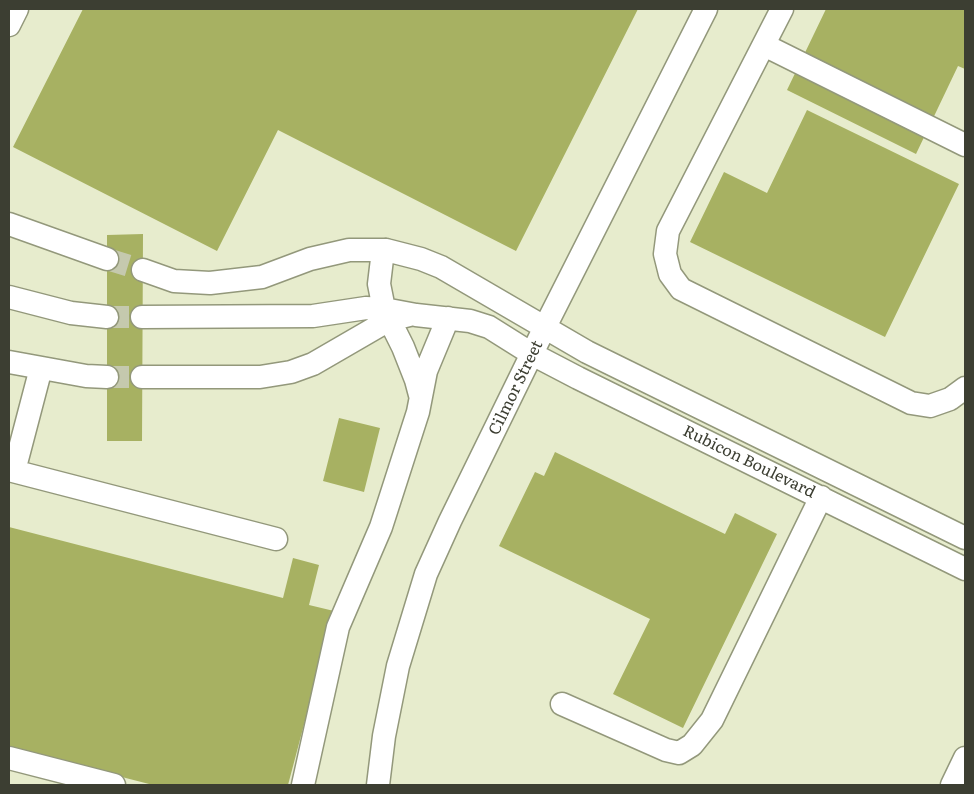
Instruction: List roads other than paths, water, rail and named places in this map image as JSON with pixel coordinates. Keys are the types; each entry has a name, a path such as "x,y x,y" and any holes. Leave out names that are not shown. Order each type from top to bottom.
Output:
{"street":[{"path":"9,26 17,9"},
{"name":"Cilmor Street","path":"378,785 384,736 398,666 426,574 545,327 706,9"},
{"path":"782,9 668,231 665,254 670,274 681,289 911,403 930,406 950,399 965,388"},
{"path":"764,45 965,145"},
{"path":"9,224 107,259"},
{"name":"Rubicon Boulevard","path":"143,270 174,281 210,283 262,277 310,259 336,252 362,249 398,252 420,259 441,267 588,352 965,538"},
{"path":"386,250 382,259 379,284 386,314 400,341 416,380 420,398"},
{"path":"9,296 71,313 107,317"},
{"name":"Rubicon Boulevard","path":"142,317 313,316 366,308 386,314 470,321 489,327 532,354 578,378 965,569"},
{"path":"142,377 260,376 291,372 314,364 386,314"},
{"path":"302,785 338,628 381,527 418,412 426,370 448,318"},
{"path":"9,362 86,376 107,377"},
{"path":"41,368 12,471 276,539"},
{"path":"562,704 666,750 679,753 692,744 712,720 821,497"},
{"path":"9,758 114,785"},
{"path":"952,785 965,758"}],"tunnel":[{"path":"107,259 143,270"},
{"path":"107,317 142,317"},
{"path":"107,377 142,377"}]}
